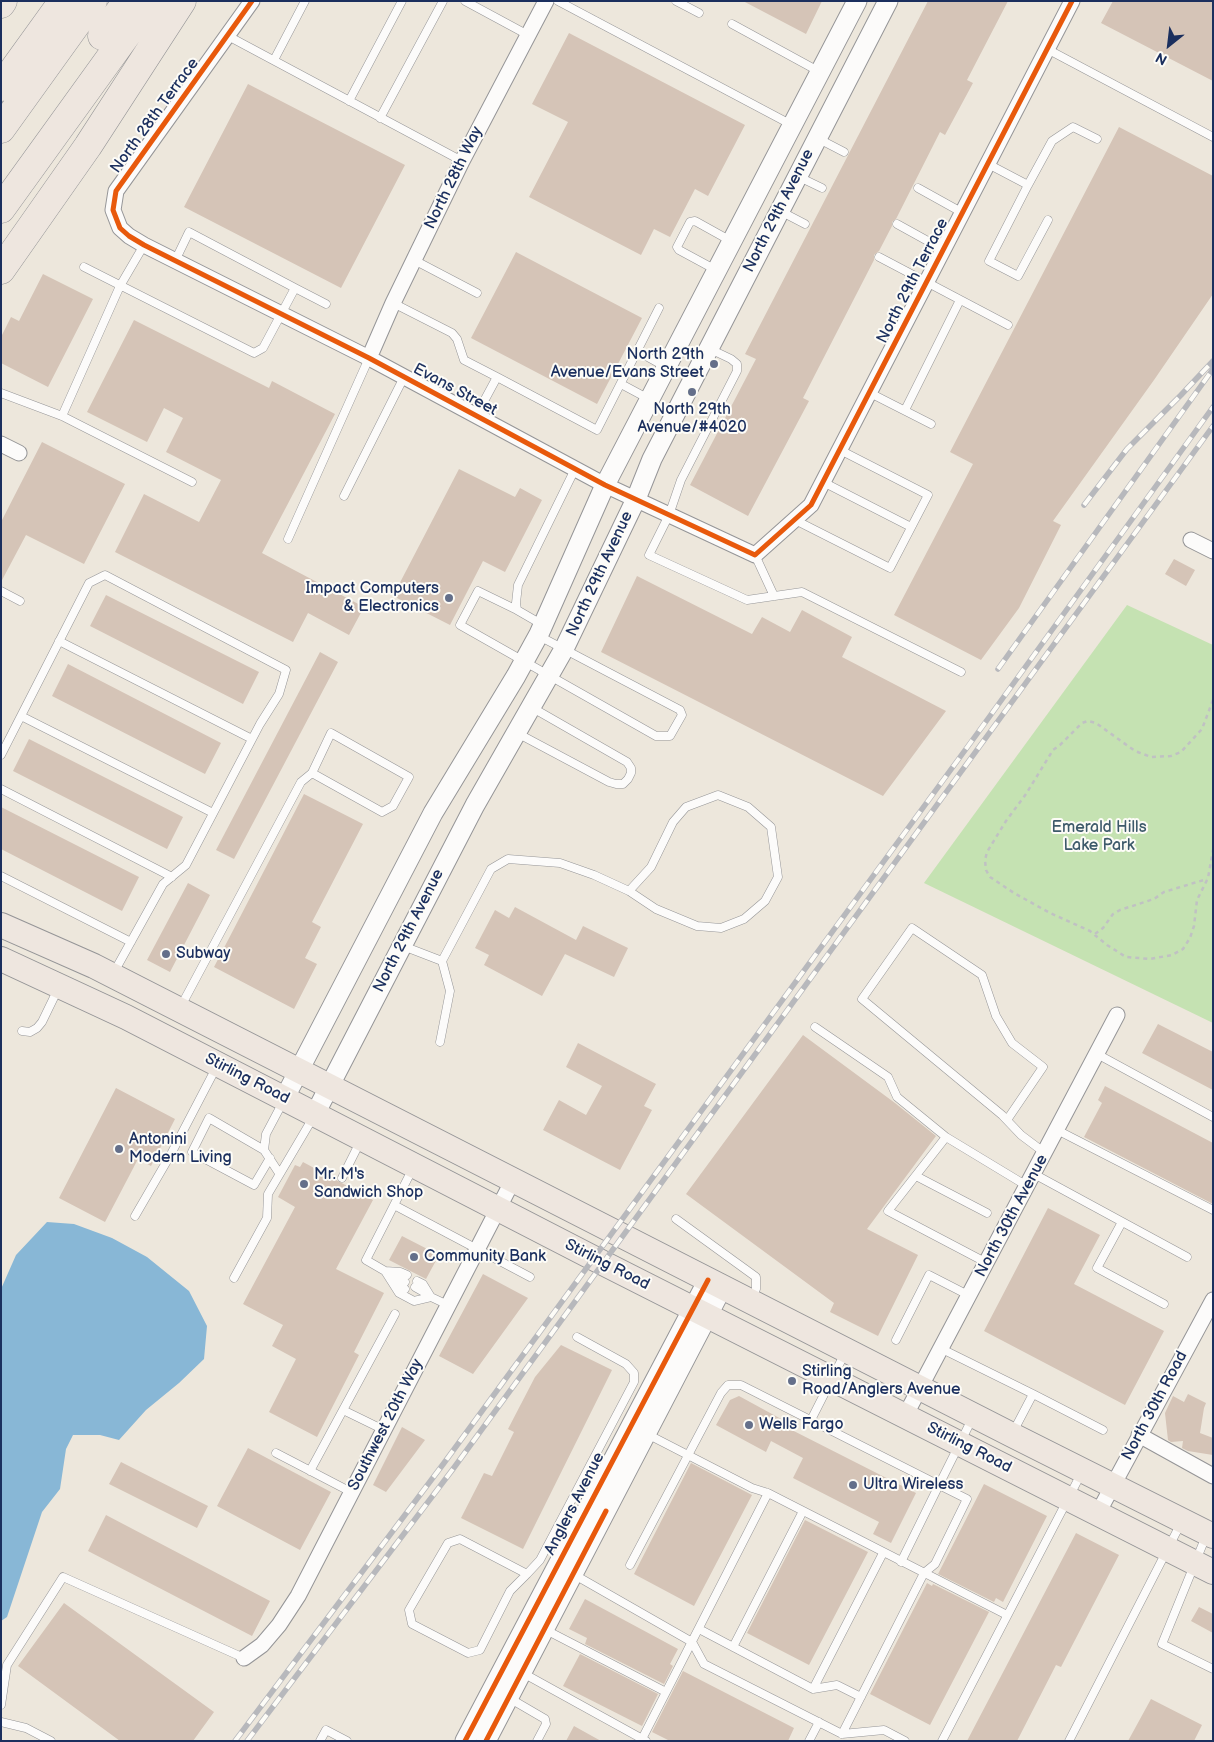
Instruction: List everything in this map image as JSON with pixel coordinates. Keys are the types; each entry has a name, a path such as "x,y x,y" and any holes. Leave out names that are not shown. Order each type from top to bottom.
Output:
{"highway":[{"path":"1,88 64,1"},
{"path":"1,129 93,1"},
{"path":"1,178 127,1"},
{"path":"1,209 151,1"},
{"path":"1,270 88,146 182,1"}],"main road":[{"name":"Stirling Road","path":"1,925 112,976 1210,1535"},
{"name":"Stirling Road","path":"1,959 126,1017 498,1209 1204,1567"}],"street":[{"name":"North 28th Terrace","path":"144,245 120,228 113,210 116,191 252,1"},
{"name":"North 28th Way","path":"369,358 462,161 546,1"},
{"name":"North 29th Avenue","path":"284,1098 433,813 541,630 605,485 857,1"},
{"name":"North 29th Avenue","path":"315,1114 475,805 564,649 636,499 652,459 888,1"},
{"name":"North 29th Terrace","path":"755,555 811,505 1072,1"},
{"name":"Evans Street","path":"144,245 369,358 605,485 755,555"},
{"path":"1,444 20,453"},
{"path":"1191,540 1213,551"},
{"name":"North 30th Avenue","path":"905,1416 921,1389 1117,1015"},
{"name":"Southwest 20th Way","path":"244,1658 262,1644 279,1626 298,1596 512,1180"},
{"name":"Anglers Avenue","path":"486,1741 647,1434 700,1312 715,1284"},
{"name":"North 30th Road","path":"1098,1513 1211,1309"},
{"name":"Anglers Avenue","path":"465,1741 517,1643 612,1441 700,1312"},
{"path":"1139,1436 1213,1476"},
{"path":"517,1643 515,1656 517,1665 522,1672"}],"lane":[{"path":"274,60 305,1"},
{"path":"380,118 443,1"},
{"path":"465,1 528,34"},
{"path":"558,1 792,125"},
{"path":"676,1 699,13"},
{"path":"349,101 400,2"},
{"path":"732,24 820,72"},
{"path":"228,36 462,161"},
{"path":"1047,49 1213,137"},
{"path":"1048,220 1018,276 989,261 1052,141 1073,127 1097,139"},
{"path":"817,138 844,152"},
{"path":"988,164 1028,185"},
{"path":"797,176 822,188"},
{"path":"918,188 963,213"},
{"path":"779,211 805,224"},
{"path":"716,270 679,250 677,247 690,222 695,221 732,241"},
{"path":"897,224 944,250"},
{"path":"175,261 189,232 326,304"},
{"path":"62,416 120,286 144,245"},
{"path":"879,257 1008,325"},
{"path":"414,260 477,293"},
{"path":"84,267 254,353 263,348 295,288"},
{"path":"905,410 960,300"},
{"path":"394,303 452,333 457,339 464,360 597,430 659,308"},
{"path":"708,348 731,359 736,364 737,371 681,480 669,515 649,555 747,600 802,592 961,672"},
{"path":"637,351 666,366"},
{"path":"288,538 369,358"},
{"path":"344,496 404,377"},
{"path":"476,416 497,377"},
{"path":"621,384 649,399"},
{"path":"1,393 62,416 192,482"},
{"path":"870,393 931,424"},
{"path":"794,520 890,568 928,495 840,450"},
{"path":"517,610 518,585 576,469"},
{"path":"823,482 911,527"},
{"path":"755,555 774,596"},
{"path":"1,755 89,583 105,575 286,670 279,694 252,739 186,865 164,884 112,976"},
{"path":"1,591 20,601"},
{"path":"478,591 517,610 564,649 680,710 682,715 670,736 656,736 460,625 478,591"},
{"path":"59,641 252,739"},
{"path":"517,732 609,782 623,784 628,779 631,768 627,762 531,707"},
{"path":"21,716 213,813"},
{"path":"179,1010 301,782 312,773 331,734 409,776 393,806 382,812 312,773"},
{"path":"1,789 172,877"},
{"path":"440,1042 450,991 442,961 491,869 508,859 560,863 594,875 629,891 656,909 697,926 721,928 744,919 765,901 778,877 771,827 748,807 718,795 686,807 673,822 651,867 629,891"},
{"path":"1,876 131,942"},
{"path":"1007,1120 1043,1067 1012,1043 996,1016 982,975 912,928 862,1000 1007,1120 1021,1135 1045,1153"},
{"path":"402,946 442,961"},
{"path":"22,1031 30,1032 37,1028 42,1022 60,986"},
{"path":"815,1027 888,1077 897,1097 946,1137 1030,1180 1122,1222 1187,1257"},
{"path":"1097,1054 1213,1117"},
{"path":"135,1216 171,1154 218,1064"},
{"path":"264,1150 266,1134 284,1098"},
{"path":"234,1278 266,1218 268,1194 315,1114"},
{"path":"270,1158 254,1186 192,1152 209,1118 264,1150 270,1158 279,1173"},
{"path":"1057,1130 1213,1210"},
{"path":"946,1137 888,1211 987,1263"},
{"path":"342,1178 362,1138"},
{"path":"392,1282 406,1282 400,1272 385,1271 366,1260 414,1166"},
{"path":"916,1176 987,1213"},
{"path":"394,1205 530,1277"},
{"path":"676,1219 756,1277 756,1289 750,1302"},
{"path":"1122,1222 1097,1268 1164,1304"},
{"path":"385,1271 399,1293 414,1301 431,1297"},
{"path":"896,1340 929,1276 970,1296"},
{"path":"416,1288 448,1306"},
{"path":"310,1471 395,1314"},
{"path":"527,1574 460,1539 448,1543 409,1610 412,1624 468,1653 480,1650 510,1591 527,1574 540,1560 612,1441 634,1382 634,1374 626,1364 577,1337"},
{"path":"942,1349 1103,1430"},
{"path":"810,1420 846,1351"},
{"path":"630,1565 721,1393 728,1384 741,1385 939,1484 967,1500 935,1564 924,1573 842,1734"},
{"path":"1012,1435 1033,1394"},
{"path":"343,1410 384,1430"},
{"path":"901,1562 974,1416"},
{"path":"647,1434 752,1488 768,1493 1007,1616"},
{"path":"276,1453 352,1492"},
{"path":"942,1741 1082,1471"},
{"path":"522,1672 644,1740 666,1692 768,1493"},
{"path":"733,1647 803,1511"},
{"path":"1069,1741 1182,1521"},
{"path":"1210,1535 1204,1567 1162,1644 1213,1669"},
{"path":"813,1689 883,1553"},
{"path":"573,1574 692,1642 704,1664 842,1734 884,1730 905,1741"},
{"path":"1,1705 7,1666 63,1577 244,1658"},
{"path":"544,1629 666,1692"},
{"path":"698,1629 813,1689 837,1685 861,1697"},
{"path":"508,1698 545,1719 546,1724 537,1741"},
{"path":"1,1722 26,1728 52,1741"},
{"path":"809,1741 819,1722"},
{"path":"320,1741 326,1730 347,1741"}],"path":[{"path":"1213,700 1202,729 1181,752 1172,756 1151,757 1135,751 1096,723 1088,721 1082,723 1053,750 987,852 985,860 986,870 990,877 1014,893 1050,913 1095,934 1107,945 1126,956 1150,959 1172,955 1183,949 1190,938 1194,926 1197,900 1208,878 1213,850"},
{"path":"1095,934 1103,928 1112,914 1120,910 1154,899 1164,892 1208,878"}],"green space":[{"name":"Emerald Hills Lake Park","path":"1127,605 1213,645 1213,1023 924,883"}],"water":[{"path":"47,1222 74,1224 112,1238 147,1257 189,1291 207,1326 204,1359 179,1383 146,1410 119,1440 100,1435 73,1435 66,1449 60,1489 42,1512 7,1617 1,1621 1,1289 16,1255"}],"building":[{"path":"743,1 822,1 806,34"},
{"path":"928,1 1008,1 967,80 973,83 945,135 940,132 896,219 892,222 892,226 879,251 874,255 874,260 803,398 809,401 748,516 690,485 756,359 745,354"},
{"path":"1113,1 1213,1 1213,81 1101,23"},
{"path":"569,33 745,125 708,196 695,189 670,237 654,229 641,255 529,197 568,122 532,104"},
{"path":"248,84 405,165 341,288 184,207"},
{"path":"1119,127 1213,176 1213,294 1053,521 1061,525 1019,608 981,660 894,615 973,464 950,452"},
{"path":"516,252 642,318 597,404 471,338"},
{"path":"43,274 93,299 48,387 1,363 1,337 11,317 19,321"},
{"path":"134,320 269,388 272,381 335,414 262,553 364,607 349,635 308,613 293,642 115,552 144,494 199,522 221,480 166,452 183,418 164,408 147,442 87,412"},
{"path":"42,442 125,484 84,564 26,535 1,582 1,522"},
{"path":"459,469 515,497 520,488 542,500 505,572 483,561 450,625 393,596"},
{"path":"1174,559 1195,570 1186,586 1165,574"},
{"path":"637,576 752,634 762,617 790,632 802,610 852,637 842,657 946,711 883,796 601,652"},
{"path":"106,595 259,672 243,704 90,626"},
{"path":"320,652 338,662 234,859 216,850"},
{"path":"68,664 221,743 205,774 52,696"},
{"path":"29,739 183,817 167,849 13,771"},
{"path":"304,794 363,824 312,922 321,927 305,958 317,964 294,1009 214,967"},
{"path":"1,807 139,877 122,911 1,849"},
{"path":"188,883 210,895 170,972 147,960"},
{"path":"515,907 576,940 583,926 628,948 614,977 565,954 542,996 484,965 489,955 475,948 495,910 509,918"},
{"path":"1158,1024 1213,1052 1213,1090 1142,1053"},
{"path":"803,1035 936,1136 867,1229 918,1255 878,1336 830,1312 834,1303 686,1194"},
{"path":"578,1043 656,1084 644,1106 652,1110 620,1170 543,1130 559,1100 586,1115 602,1086 566,1067"},
{"path":"1105,1086 1213,1143 1213,1204 1084,1137 1102,1103 1098,1100"},
{"path":"116,1088 175,1119 151,1166 138,1159 105,1222 59,1198"},
{"path":"303,1162 373,1200 336,1269 384,1293 354,1352 359,1355 317,1437 269,1412 296,1359 272,1346 283,1325 243,1304 295,1207 278,1197 295,1165 300,1167"},
{"path":"1048,1208 1100,1235 1074,1284 1164,1331 1125,1405 984,1331"},
{"name":"Community Bank","path":"402,1236 439,1255 426,1279 389,1260"},
{"path":"483,1274 528,1298 473,1374 439,1356"},
{"path":"561,1345 612,1370 523,1549 461,1518 484,1473 492,1476 514,1432 508,1429 535,1377"},
{"path":"1188,1394 1206,1403 1200,1433 1213,1438 1213,1455 1188,1451 1182,1448 1183,1441 1171,1442 1168,1440 1165,1413 1173,1396 1184,1402"},
{"path":"739,1396 783,1420 780,1424 916,1493 891,1543 873,1534 879,1522 793,1478 803,1458 771,1441 766,1452 716,1425 730,1400"},
{"path":"402,1427 425,1440 386,1492 373,1485"},
{"path":"248,1448 331,1492 300,1550 217,1506"},
{"path":"121,1462 208,1506 197,1528 109,1484"},
{"path":"691,1463 752,1495 694,1606 634,1574"},
{"path":"984,1484 1047,1516 1003,1602 996,1598 994,1602 938,1574"},
{"path":"106,1515 270,1601 252,1636 88,1551"},
{"path":"805,1520 868,1552 809,1665 747,1633"},
{"path":"1076,1533 1119,1555 1061,1667 1056,1665 1017,1741 967,1741"},
{"path":"927,1583 932,1586 933,1584 989,1612 930,1725 870,1694"},
{"path":"585,1599 678,1649 670,1664 673,1666 664,1684 585,1644 587,1638 569,1629"},
{"path":"64,1603 214,1712 193,1741 120,1741 18,1666"},
{"path":"1199,1607 1213,1614 1213,1633 1191,1621"},
{"path":"580,1654 658,1694 642,1726 563,1686"},
{"path":"683,1671 794,1728 788,1741 670,1741 652,1732"},
{"path":"1151,1699 1202,1725 1194,1741 1128,1741"},
{"path":"574,1726 601,1741 566,1741"}],"railway":[{"path":"1084,505 1127,449 1213,361"},
{"path":"998,669 1213,369"},
{"path":"235,1741 444,1463 982,727 1213,407"},
{"path":"247,1741 453,1469 1213,426"}],"cycle path":[{"path":"252,1 116,191 113,210 120,228 144,245 369,358 605,485 755,555 811,505 1072,1"},
{"path":"465,1741 708,1280"},
{"path":"486,1741 606,1511"}],"place":[{"name":"North 29th Avenue/Evans Street","path":"714,364"},
{"name":"North 29th Avenue/#4020","path":"692,392"},
{"name":"Impact Computers & Electronics","path":"449,598"},
{"name":"Subway","path":"166,954"},
{"name":"Antonini Modern Living","path":"119,1149"},
{"name":"Mr. M's Sandwich Shop","path":"304,1184"},
{"name":"Community Bank","path":"414,1257"},
{"name":"Stirling Road/Anglers Avenue","path":"792,1381"},
{"name":"Wells Fargo","path":"749,1425"},
{"name":"Ultra Wireless","path":"853,1485"}]}
